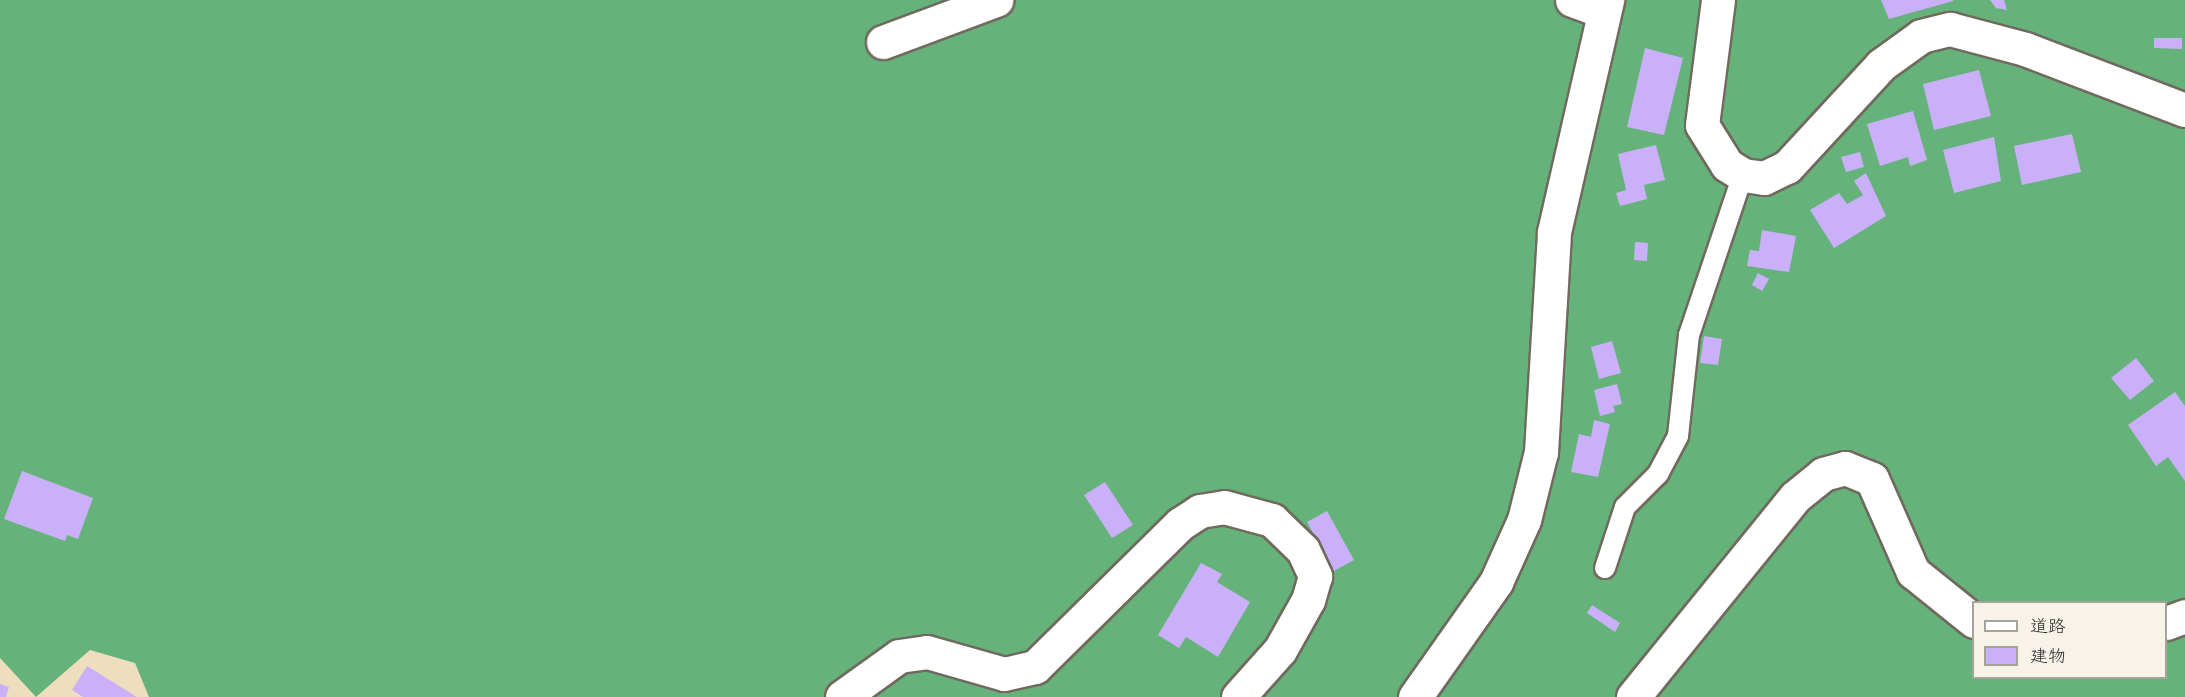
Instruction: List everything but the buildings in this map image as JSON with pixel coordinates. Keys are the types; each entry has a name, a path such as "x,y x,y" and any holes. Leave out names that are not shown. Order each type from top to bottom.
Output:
{"street":[{"path":"884,42 996,0"},
{"path":"1415,697 1496,582 1524,520 1541,452 1554,232 1605,5 1572,0"},
{"path":"1718,0 1702,125 1727,165 1743,175 1764,178 1787,167 1881,65 1921,36 1950,29 2025,49 2185,110"},
{"path":"1633,697 1795,497 1823,474 1845,468 1872,479 1913,572 1972,619"},
{"path":"842,697 899,656 927,652 1004,674 1035,667 1180,524 1200,511 1224,507 1272,520 1303,550 1315,576 1308,600 1280,650 1238,697"},
{"path":"2167,623 2185,616"}],"lane":[{"path":"1605,568 1625,507 1658,474 1678,436 1689,336 1743,175"}],"green space":[{"path":"0,0 2185,0 2185,697 149,697 135,663 90,650 36,697 0,658"}]}
